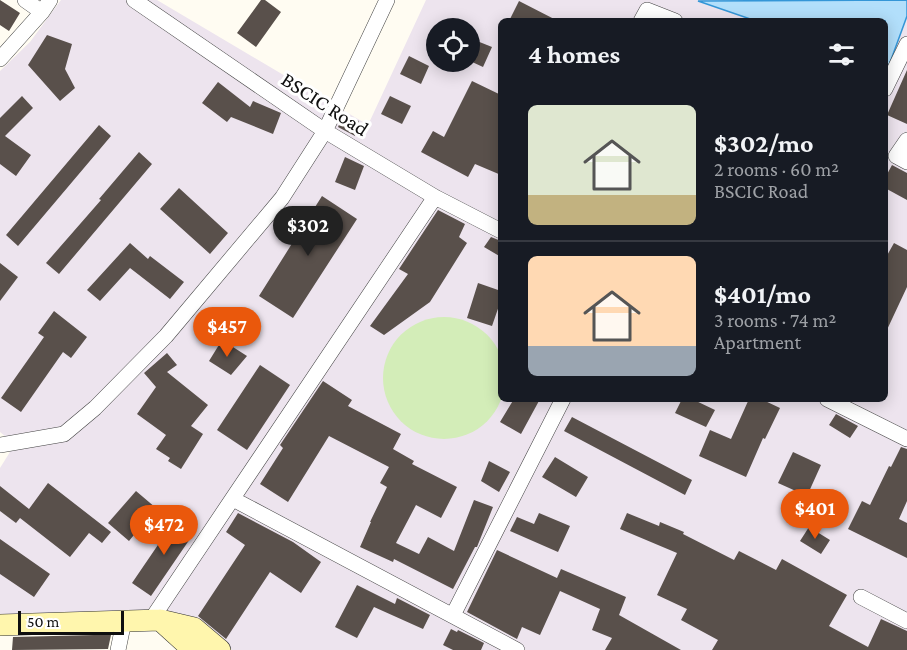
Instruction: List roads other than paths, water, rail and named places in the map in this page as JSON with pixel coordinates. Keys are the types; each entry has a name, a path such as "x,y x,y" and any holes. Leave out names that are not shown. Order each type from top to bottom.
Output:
{"main road":[{"path":"155,620 193,650"},
{"path":"0,625 155,620 194,628 220,650"}],"street":[{"path":"0,59 46,6 25,0"},
{"name":"BSCIC Road","path":"134,0 325,131 435,197 498,229"},
{"path":"0,445 64,434 95,408 166,336 282,198 325,131 387,0"},
{"path":"647,10 667,18"},
{"path":"888,83 907,44"},
{"path":"907,140 897,156 907,162"},
{"path":"155,620 232,499 435,197"},
{"path":"453,615 561,402"},
{"path":"833,402 907,439"},
{"path":"232,499 517,650"},
{"path":"861,597 907,621"},
{"path":"118,650 124,621"}],"water":[{"path":"907,0 907,16 888,68 888,18 747,18 698,1"}]}
